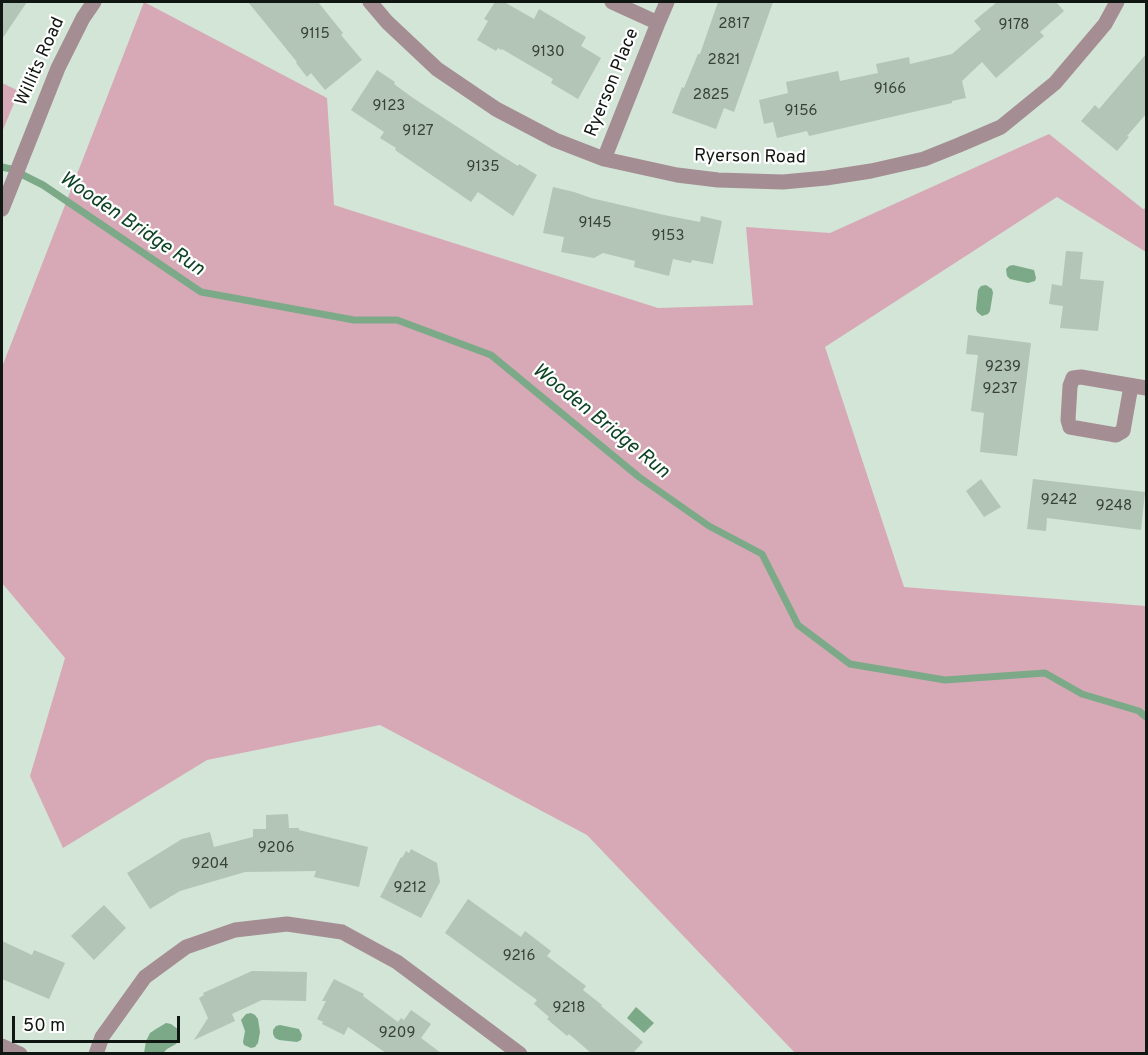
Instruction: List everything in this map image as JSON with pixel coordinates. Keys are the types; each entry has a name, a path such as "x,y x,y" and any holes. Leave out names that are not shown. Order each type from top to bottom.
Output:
{"street":[{"name":"Willits Road","path":"2,208 58,68 83,18 94,2"},
{"name":"Ryerson Road","path":"370,2 387,22 437,69 496,109 555,140 604,159 677,175 718,180 783,182 871,171 924,159 1001,127 1055,83 1105,24 1117,2"},
{"name":"Ryerson Place","path":"612,2 658,23"},
{"name":"Ryerson Place","path":"604,159 667,2"},
{"path":"1131,386 1122,430 1116,435 1070,427 1068,420 1070,386 1073,378 1081,376 1146,388"},
{"path":"96,1053 102,1037 145,976 186,947 235,930 287,924 342,932 398,962 520,1053"},
{"path":"2,1046 20,1053"}],"shaded area":[{"path":"144,2 327,98 334,205 658,308 753,305 746,227 830,233 1049,134 1143,209 1146,208 1146,252 1057,197 825,347 904,587 1146,606 1146,1053 795,1053 587,835 380,725 207,760 63,848 30,776 65,658 2,583 2,367"},
{"path":"2,83 19,91 2,132"},
{"path":"1013,265 1034,270 1035,281 1028,283 1010,279 1006,269"},
{"path":"986,285 992,289 993,293 990,311 982,316 976,309 978,290 981,286"},
{"path":"636,1007 654,1023 644,1033 627,1018"},
{"path":"251,1013 258,1019 260,1032 258,1043 251,1048 244,1045 245,1031 241,1020 246,1014"},
{"path":"166,1023 179,1030 179,1040 163,1053 144,1053 150,1033"},
{"path":"280,1025 299,1029 302,1035 301,1040 297,1042 275,1038 273,1030"}],"building":[{"path":"2,2 27,2 2,39"},
{"path":"248,2 318,2 362,60 325,90 311,73 307,77"},
{"path":"495,2 504,2 534,19 539,9 586,37 581,46 601,58 578,99 551,83 553,79 502,49 498,48 496,51 477,40 488,21 484,19"},
{"path":"718,2 773,2 734,112 724,108 716,129 672,113 682,87 684,88 698,54 700,54"},
{"path":"997,2 1056,2 1064,11 1040,32 1044,36 996,78 982,62 962,81 966,98 809,136 807,131 777,138 773,122 764,124 759,100 788,93 786,82 838,71 840,81 878,73 876,64 909,57 910,64 952,54 981,29 974,21"},
{"path":"1146,54 1146,114 1117,151 1081,121 1095,105 1099,109"},
{"path":"377,70 413,98 518,166 519,164 537,175 513,216 478,192 471,202 395,150 396,148 380,138 384,132 351,110"},
{"path":"553,187 664,215 700,222 701,216 722,221 713,264 673,259 669,276 634,267 635,261 603,253 594,258 561,252 564,237 543,233"},
{"path":"1066,251 1083,252 1080,279 1104,281 1098,331 1060,328 1063,306 1049,304 1052,284 1062,286"},
{"path":"968,335 1031,343 1017,456 980,452 984,413 971,411 978,355 966,354"},
{"path":"981,479 1001,507 984,517 966,491"},
{"path":"1033,479 1145,492 1141,530 1047,518 1046,531 1027,529"},
{"path":"288,814 289,828 299,828 299,830 368,847 359,887 314,877 316,871 245,872 180,891 150,909 127,873 182,839 210,832 214,847 253,837 253,829 266,829 266,815"},
{"path":"411,849 437,863 440,882 421,918 380,897 401,857 406,851 409,853"},
{"path":"468,899 521,937 525,931 551,951 547,956 586,986 583,990 643,1042 633,1053 591,1053 569,1034 567,1036 534,1004 537,1000 445,933"},
{"path":"104,905 126,928 94,960 71,936"},
{"path":"2,941 32,955 34,950 65,963 49,999 2,979"},
{"path":"252,971 307,972 306,1001 262,1000 232,1014 235,1021 194,1040 208,1018 199,998 204,995 203,993"},
{"path":"334,979 364,994 363,996 398,1022 401,1018 404,1020 411,1010 431,1024 421,1038 441,1053 386,1053 348,1027 344,1035 322,1024 323,1022 317,1019 326,1001 322,1001"}],"waterway":[{"name":"Wooden Bridge Run","path":"2,167 43,185 201,292 354,320 397,320 491,355 639,477 709,526 762,554 798,625 850,664 945,680 1045,673 1082,694 1139,711 1146,717"}]}
